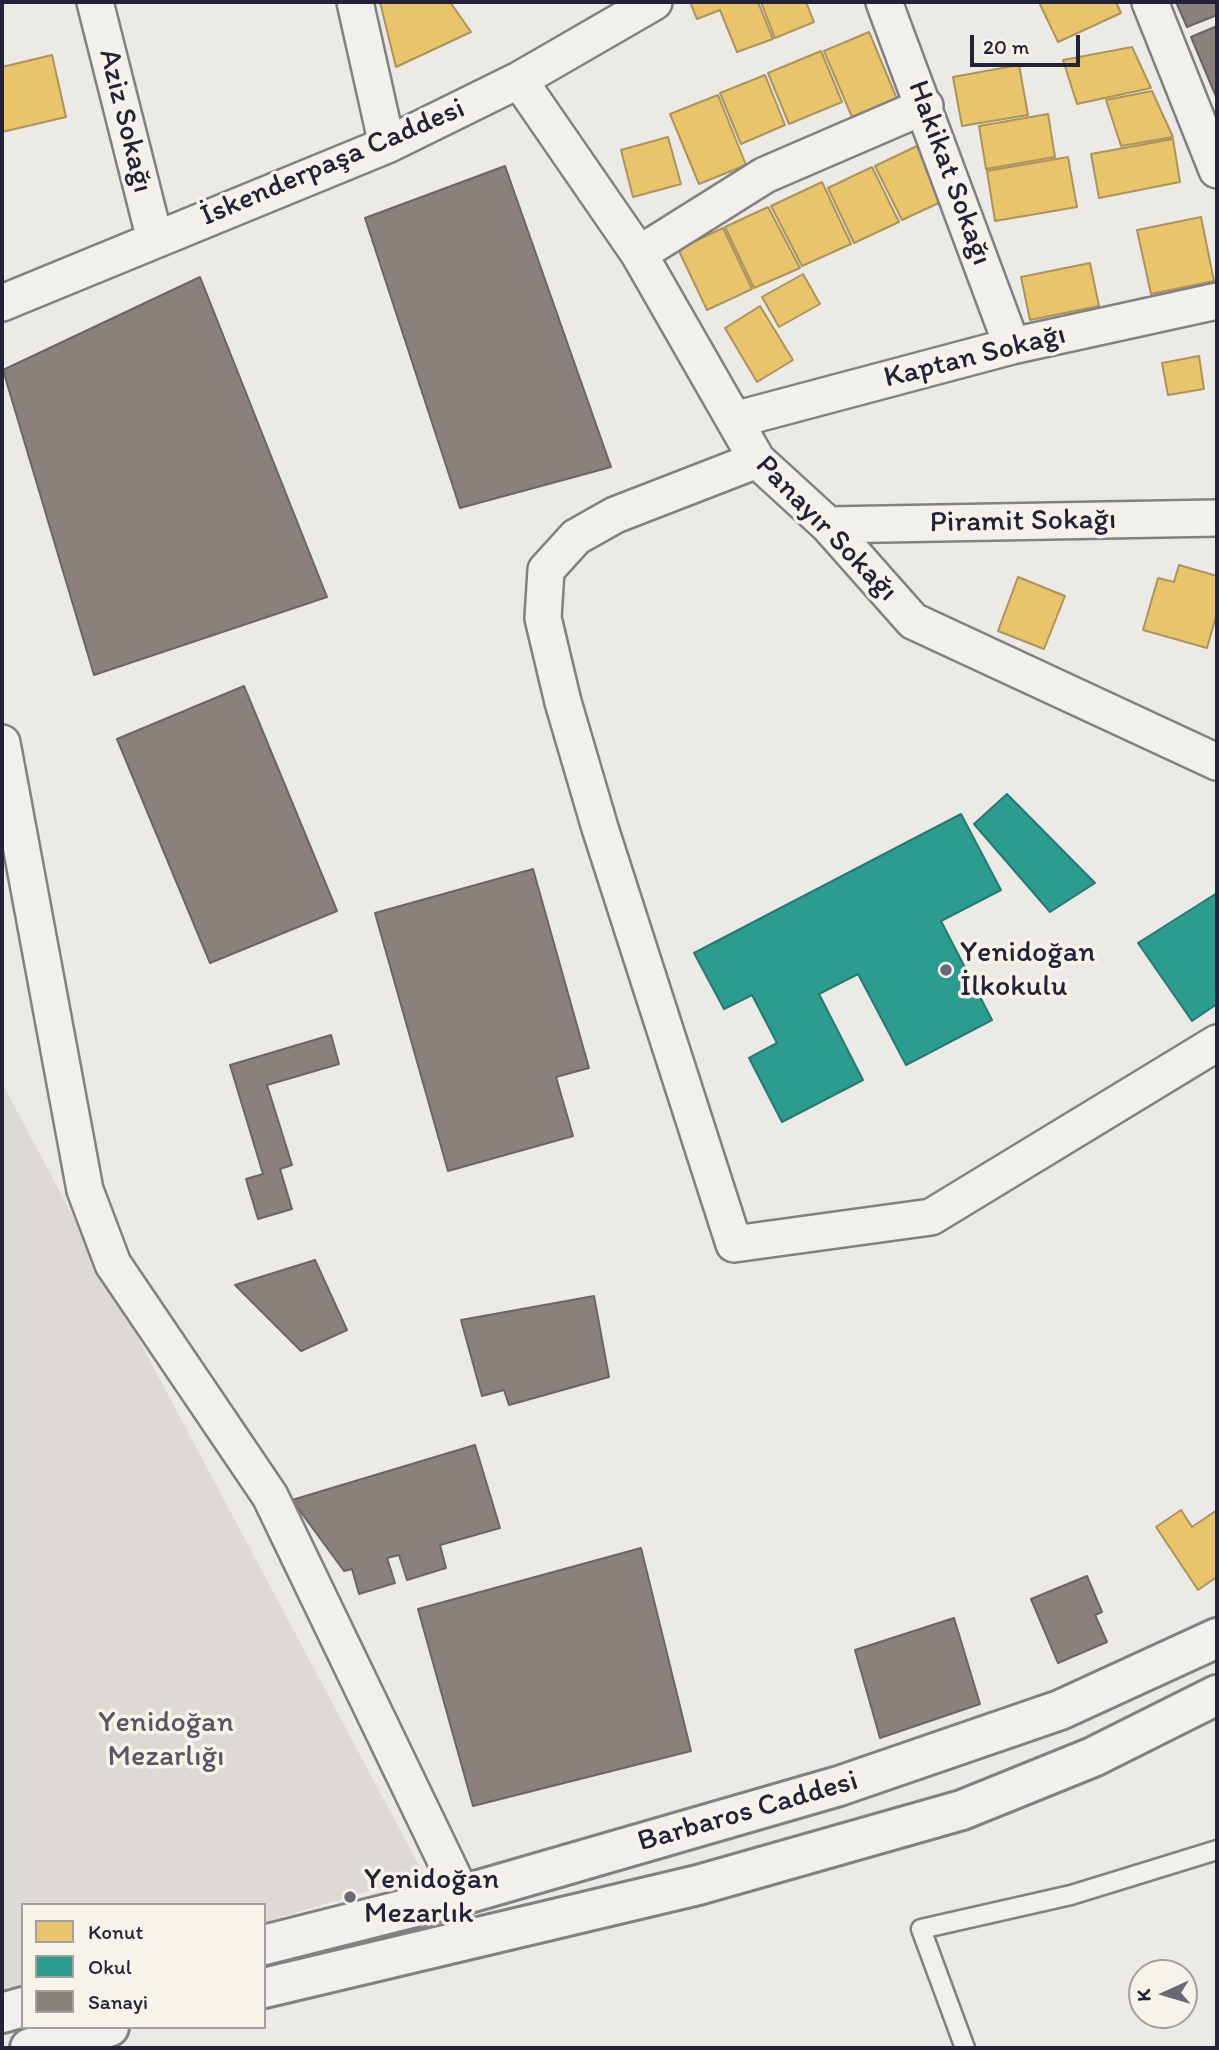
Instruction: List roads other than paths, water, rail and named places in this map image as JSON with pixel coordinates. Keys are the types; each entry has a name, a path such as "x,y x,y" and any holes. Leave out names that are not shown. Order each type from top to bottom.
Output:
{"main road":[{"name":"Barbaros Caddesi","path":"266,1944 462,1895 839,1786 971,1743 1060,1710 1217,1638"},
{"name":"Barbaros Caddesi","path":"266,1988 698,1885 962,1810 1093,1757 1217,1695"},
{"path":"2,2013 21,2008"},
{"path":"30,2048 101,2029"}],"street":[{"name":"Aziz Sokağı","path":"95,2 155,240"},
{"path":"355,2 387,145"},
{"name":"İskenderpaşa Caddesi","path":"2,303 387,145 519,80 654,2"},
{"name":"Hakikat Sokağı","path":"884,2 1012,345"},
{"path":"1150,2 1217,170"},
{"name":"Panayır Sokağı","path":"519,80 639,254 757,460 828,526 913,621 1217,762"},
{"path":"639,254 765,175 925,106"},
{"name":"Kaptan Sokağı","path":"734,420 1012,345 1217,301"},
{"path":"757,460 615,515 576,537 546,570 543,618 563,702 604,840 734,1244 932,1217 1217,1043"},
{"name":"Piramit Sokağı","path":"828,526 1217,518"},
{"path":"2,743 8,803 85,1190 113,1264 270,1496 462,1895"}],"lane":[{"path":"965,2048 921,1929 1071,1895 1217,1850"}],"place":[{"name":"Yenidoğan İlkokulu","path":"946,970"},
{"name":"Yenidoğan Mezarlık","path":"350,1897"}],"park label":[{"name":"Yenidoğan Mezarlığı","path":"166,1740"}]}
